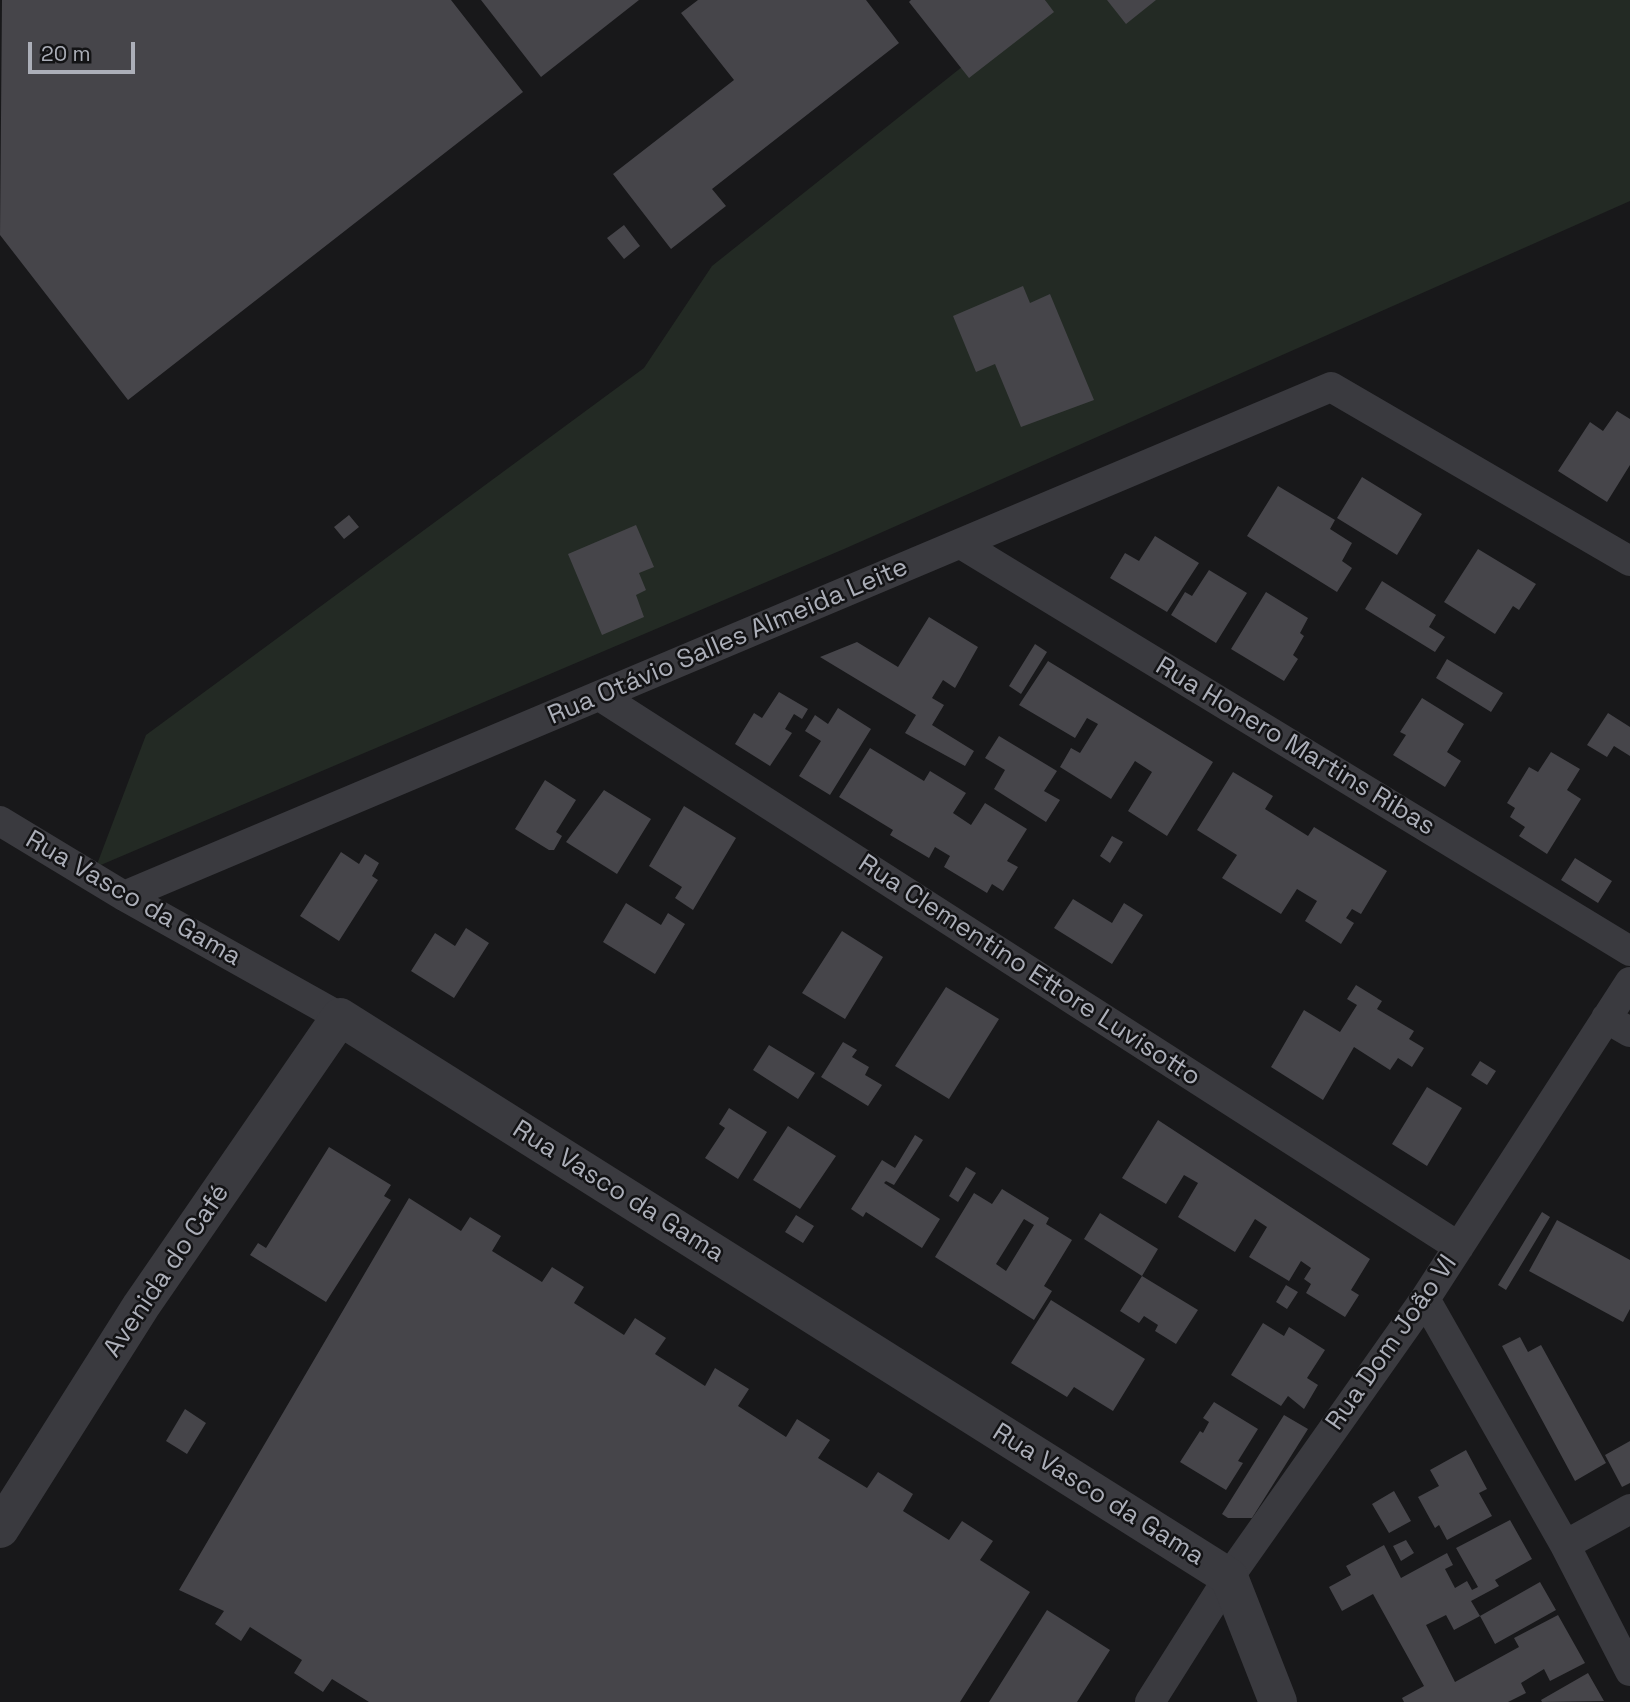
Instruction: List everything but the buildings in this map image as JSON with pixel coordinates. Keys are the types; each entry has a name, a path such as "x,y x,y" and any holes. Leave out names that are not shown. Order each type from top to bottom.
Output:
{"street":[{"name":"Rua Otávio Salles Almeida Leite","path":"124,897 1331,387 1630,561"},
{"name":"Rua Honero Martins Ribas","path":"961,544 1630,951"},
{"name":"Rua Clementino Ettore Luvisotto","path":"600,696 1459,1247"},
{"name":"Rua Vasco da Gama","path":"0,821 124,897 340,1017 1229,1577"},
{"name":"Rua Dom João VI","path":"1150,1702 1229,1577 1618,1025 1630,982"},
{"name":"Avenida do Café","path":"0,1529 141,1306 340,1017"},
{"path":"1425,1299 1565,1545 1630,1671"},
{"path":"1565,1545 1630,1509"},
{"path":"1229,1577 1278,1702"}],"shaded area":[{"path":"1046,0 1630,0 1630,201 844,549 96,867 146,735 644,368 712,266"}]}
